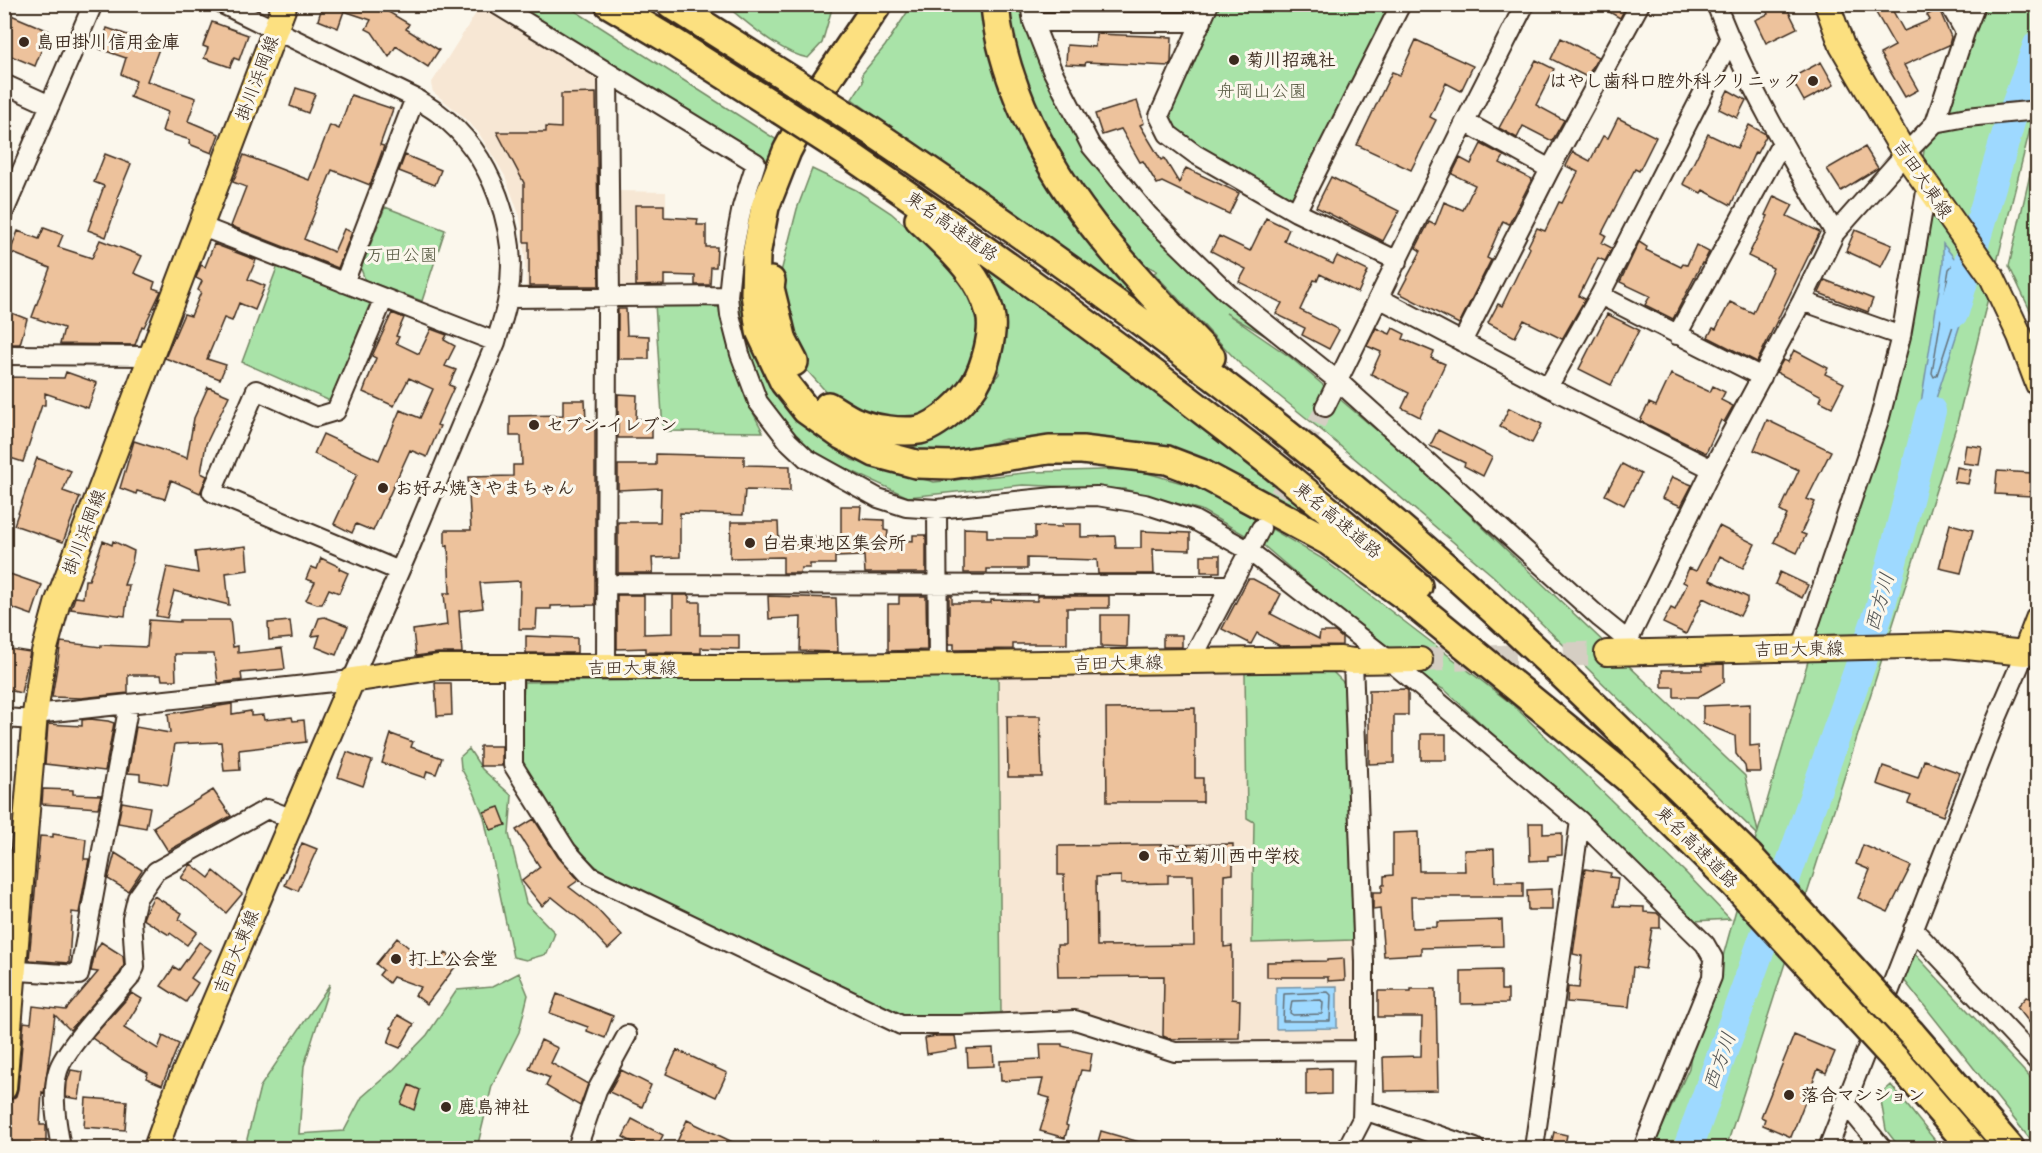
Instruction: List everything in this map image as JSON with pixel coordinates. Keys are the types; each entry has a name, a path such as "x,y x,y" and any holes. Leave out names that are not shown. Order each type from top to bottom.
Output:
{"highway":[{"name":"東名高速道路","path":"609,4 850,155 982,246 1248,445 1433,598 1631,781 1737,887 1897,1061 1972,1149"},
{"name":"東名高速道路","path":"671,4 868,129 963,193 1151,327 1275,424 1377,508 1491,608 1749,856 1911,1033 2010,1149"},
{"path":"878,4 816,96 787,150 765,207 756,255 755,293 760,331 784,382 806,410 841,435 875,453 916,464 951,465 1050,450 1082,450 1167,460 1201,473 1336,547 1406,597 1631,781"},
{"path":"850,155 958,255 979,284 991,315 989,349 975,384 953,409 937,422 920,430 884,430 856,423 825,404 805,380 783,342 770,288 783,211 803,161 843,86 898,4"},
{"path":"995,4 1006,66 1025,117 1048,162 1076,204 1124,265 1275,424"}],"main road":[{"name":"掛川浜岡線","path":"4,1089 9,970 35,717 44,652 58,601 285,4"},
{"name":"吉田大東線","path":"1827,4 1842,46 1905,154 1992,277 2020,336 2037,384"},
{"path":"2031,654 2037,619"},
{"name":"吉田大東線","path":"1607,653 1635,646 1811,649 1947,645 2031,654"},
{"name":"吉田大東線","path":"156,1149 177,1090 352,680 438,668 606,669 1339,659 1353,662 1420,660"}],"street":[{"path":"4,212 93,4"},
{"path":"4,718 35,717 129,704 352,680 496,342 508,298 510,281 509,245 505,219 497,193 476,155 460,135 439,113 415,98 275,32 222,4"},
{"path":"496,4 756,164 742,207 732,258 728,296 729,315 740,354 758,402 788,441 806,458 878,498 906,507 937,509 1054,497 1097,496 1145,504 1194,520 1248,550 1390,661 1580,821 1705,944 1713,958 1712,977 1643,1149"},
{"path":"1209,4 1159,116 1168,134 1195,154 1296,212 1398,261"},
{"path":"1296,212 1401,4"},
{"path":"1325,407 1525,4"},
{"path":"1462,342 1550,169 1640,4"},
{"path":"1716,4 1730,40 1781,144 1835,233"},
{"path":"1949,4 1965,32"},
{"path":"1202,22 1031,13 1052,70 1091,146 1148,215 1228,293 1338,381 1635,646 1712,469 1802,301 1835,233 1935,123 1976,4"},
{"path":"1548,387 1600,296 1730,40"},
{"path":"606,669 607,306 610,298 608,73"},
{"path":"4,84 50,105"},
{"path":"344,283 415,98"},
{"path":"1935,123 1967,117 2037,110"},
{"path":"1465,122 1550,169"},
{"path":"1677,334 1781,144"},
{"path":"1811,649 1902,336 1927,186"},
{"path":"200,226 496,342"},
{"path":"508,298 728,296"},
{"path":"1600,296 1762,377"},
{"path":"384,298 336,411 316,417 256,390 212,492 399,571"},
{"path":"1379,298 1548,387 1712,469"},
{"path":"1802,301 1902,336"},
{"path":"4,355 151,356"},
{"path":"937,509 938,666"},
{"path":"1191,661 1261,528"},
{"path":"606,584 1230,585"},
{"path":"1828,1149 1991,732 2031,654"},
{"path":"1347,1149 1364,1110 1363,953 1353,662"},
{"path":"513,669 513,765 567,851 590,876 901,1025 1075,1020 1175,1052 1364,1050"},
{"path":"9,970 79,975 129,704"},
{"path":"61,1149 55,1112 58,1070 135,967 132,920 137,898 156,871 267,808 293,819"},
{"path":"1534,1149 1580,821"},
{"path":"1913,928 2037,1062"},
{"path":"577,1149 597,1090 627,1035"},
{"path":"1846,1104 1882,1149"},
{"path":"1364,1110 1475,1149"}],"shaded area":[{"path":"485,8 599,79 602,285 598,291 530,291 526,286 520,217 505,176 478,132 433,92 431,84 478,10"},
{"path":"617,191 666,192 666,289 623,289 617,283"},
{"path":"1333,672 1345,684 1356,1034 1350,1042 1175,1045 1071,1012 906,1016 604,873 582,853 525,769 523,761 524,682"}],"green space":[{"path":"512,5 566,5 780,142 760,187 741,275 750,336 787,408 852,460 934,482 1034,472 1133,469 1203,489 1323,559 1513,705 1686,873 1730,919 1694,921 1445,690 1390,661 1334,606 1263,545 1201,510 1124,489 1023,485 908,497 812,453 763,396 739,340 733,277 761,156"},
{"path":"725,5 833,5 822,43 808,58 775,44"},
{"path":"912,5 992,5 1011,105 1158,320 852,99 863,82 862,74 885,46"},
{"path":"1008,5 1026,5 1116,177 1290,350 1226,313 1290,357 1413,461 1745,776 1758,832 1885,398 1927,132 1965,32 1949,5 2037,5 2037,101 1956,427 1726,1148 1653,1148 1689,1068 1694,1036 1717,978 1757,834 1492,575 1241,365 1154,273 1157,271 1142,263 1062,170 1025,91"},
{"name":"舟岡山公園","path":"1209,5 1396,5 1296,212 1195,154 1159,116"},
{"path":"2037,144 2037,325 2009,266"},
{"path":"812,169 856,190 891,213 960,274 978,319 977,364 954,397 930,413 892,420 839,406 802,365 779,280 797,209"},
{"name":"万田公園","path":"385,207 445,230 422,301 365,280 361,269"},
{"path":"952,232 1341,539 1228,473 1138,442 1005,439 938,458 857,434 965,414 999,374 1001,318"},
{"path":"278,265 371,301 330,401 242,362"},
{"path":"655,303 720,307 736,371 763,432 663,431"},
{"path":"1333,672 1345,684 1353,940 1252,943 1254,822 1247,818 1245,673"},
{"path":"998,676 1001,1013 917,1017 893,1013 604,873 581,851 560,825 525,769 523,759 521,737 524,682"},
{"path":"469,749 482,769 512,796 509,834 526,903 555,933 547,954 526,960 513,957 484,817 461,768 460,757"},
{"path":"1914,953 2037,1085 2037,1148 1904,980"},
{"path":"519,973 528,995 519,1032 492,1086 477,1148 249,1148 247,1139 260,1087 330,984 304,1066 299,1134 344,1131 362,1097 394,1069 427,1035 457,990 492,987"},
{"path":"1891,1085 1941,1148 1900,1148 1886,1130 1880,1095"}],"water":[{"path":"1943,244 1975,284 1919,451 1918,422 1943,264"},
{"path":"1337,986 1337,1028 1276,1029 1276,987"}],"building":[{"path":"323,4 375,4 409,24 406,29 439,50 428,67 396,46 389,57 372,32 366,29 371,20 344,11 338,28 318,20"},
{"path":"1595,4 1627,4 1620,18"},
{"path":"1763,4 1785,4 1797,28 1766,43 1755,20 1768,14"},
{"path":"1871,4 1889,4 1904,31 1930,20 1927,15 1939,9 1951,37 1949,45 1904,65 1918,90 1905,97 1880,54 1895,46"},
{"name":"島田掛川信用金庫","path":"4,12 49,31 35,66 4,53"},
{"path":"212,22 248,35 239,60 234,58 230,67 204,58 208,48 203,46"},
{"path":"107,28 160,46 147,81 196,98 188,121 219,134 212,153 189,144 190,140 162,131 168,112 130,97 136,81 121,74 126,58 100,49"},
{"path":"1096,34 1172,37 1171,62 1169,66 1086,62 1085,65 1066,64 1067,45 1095,47"},
{"path":"1561,38 1598,57 1587,77 1551,59"},
{"path":"1416,40 1473,66 1461,91 1446,83 1430,117 1436,120 1411,170 1357,145 1392,72 1400,75"},
{"path":"1536,60 1554,69 1536,105 1564,120 1552,141 1523,126 1517,138 1499,128"},
{"name":"はやし歯科口腔外科クリニック","path":"1821,62 1834,85 1804,101 1791,78"},
{"path":"296,88 315,94 308,113 290,106"},
{"path":"1728,90 1746,100 1737,118 1719,109"},
{"path":"596,93 599,286 529,286 529,242 524,242 524,183 497,132 546,132 546,127 561,128 561,94"},
{"path":"351,95 393,109 380,145 384,146 370,185 332,170 304,239 334,252 344,229 352,232 338,268 231,226 246,187 233,182 244,155 309,180 330,125 339,129"},
{"path":"1137,101 1144,123 1140,125 1161,160 1164,158 1179,183 1186,168 1239,193 1229,214 1162,182 1157,184 1143,161 1140,162 1121,129 1102,135 1095,114"},
{"path":"1618,118 1656,137 1639,171 1635,169 1602,233 1606,235 1602,243 1612,248 1605,261 1598,258 1579,296 1585,299 1562,339 1524,320 1515,337 1488,323 1498,304 1502,306 1530,248 1528,246 1537,228 1545,231 1559,202 1562,203 1578,172 1566,166 1573,152 1590,161 1603,136 1608,138"},
{"path":"1749,125 1766,136 1757,153 1755,152 1731,205 1703,190 1701,193 1683,184 1708,134 1737,148"},
{"path":"1481,144 1504,156 1500,163 1532,179 1509,224 1503,221 1487,258 1491,260 1459,324 1399,293 1421,251 1416,248 1429,222 1435,225 1444,202 1463,210 1475,185 1452,174 1460,158 1471,164"},
{"path":"1865,147 1878,168 1841,191 1827,169"},
{"path":"105,154 131,164 117,198 119,199 106,237 88,230 104,186 94,182"},
{"path":"405,155 441,170 435,185 399,171"},
{"path":"1331,177 1399,211 1383,241 1316,207"},
{"path":"1774,196 1793,205 1787,216 1820,232 1757,362 1708,337 1713,328 1716,329 1730,302 1753,313 1773,268 1748,256 1768,216 1765,215"},
{"path":"635,205 664,205 664,217 698,219 697,225 706,225 706,247 717,247 716,267 711,267 710,285 695,285 695,276 664,275 664,285 636,286"},
{"path":"1266,218 1289,229 1284,241 1333,264 1337,256 1368,271 1358,293 1320,274 1317,281 1314,280 1300,310 1339,330 1329,349 1302,335 1305,328 1276,314 1282,303 1239,282 1246,269 1211,251 1219,236 1250,251"},
{"path":"44,228 63,235 58,247 92,258 100,240 142,256 134,273 155,282 153,288 161,291 144,327 142,326 135,345 60,344 64,328 32,317 50,268 10,252 18,231 39,239"},
{"path":"1855,230 1892,245 1881,267 1846,251"},
{"path":"1639,242 1647,247 1646,250 1681,267 1683,264 1687,265 1696,245 1709,252 1673,319 1645,305 1650,296 1620,282"},
{"path":"214,244 256,260 248,279 265,286 255,310 239,303 232,321 224,318 207,359 226,365 220,379 165,358 184,314 191,316 201,292 198,290 202,281 196,278 201,265 205,267"},
{"path":"1825,280 1873,299 1868,312 1819,293"},
{"path":"618,309 626,309 627,335 649,336 649,359 618,359"},
{"path":"4,310 27,319 20,344 4,344"},
{"path":"392,313 404,318 396,336 399,337 396,343 419,354 431,329 447,335 444,340 455,346 445,366 456,370 449,385 454,387 437,425 440,426 427,457 410,450 373,531 356,524 352,533 334,524 357,474 314,454 323,434 379,460 400,410 420,418 433,389 409,378 394,406 363,392 376,358 372,356"},
{"path":"1607,314 1639,330 1611,385 1579,369"},
{"path":"1376,328 1390,334 1393,328 1405,334 1403,339 1434,352 1431,358 1445,364 1420,417 1402,408 1409,393 1371,374 1381,352 1367,346"},
{"path":"1794,350 1828,368 1825,374 1844,383 1832,407 1820,401 1822,396 1776,372 1783,360 1788,362"},
{"path":"66,372 97,383 88,408 45,393 45,405 42,405 23,462 4,456 4,377 64,378"},
{"path":"1671,374 1710,392 1713,386 1725,392 1721,400 1733,406 1724,422 1721,420 1706,453 1640,421 1649,403 1656,406"},
{"path":"208,387 229,396 206,444 201,473 207,476 200,493 171,480 165,499 137,491 136,494 120,488 134,441 187,458 194,418"},
{"path":"618,394 637,395 636,419 652,419 652,438 618,438"},
{"path":"563,400 585,400 586,421 595,421 595,605 551,606 551,609 537,609 536,629 519,629 520,581 480,583 483,608 459,611 462,653 416,656 413,630 447,625 444,593 450,593 448,545 445,546 445,530 471,530 468,477 513,476 513,465 522,465 521,436 510,436 510,416 563,415"},
{"path":"1509,408 1542,424 1532,443 1500,427"},
{"path":"1767,420 1831,451 1807,499 1815,502 1801,533 1806,535 1797,553 1774,542 1787,515 1780,511 1799,470 1754,450"},
{"path":"1438,430 1492,457 1483,476 1464,466 1465,463 1430,446"},
{"path":"1966,445 1982,447 1979,465 1963,463"},
{"path":"656,454 744,456 744,465 790,466 790,491 745,490 743,515 680,513 680,557 652,558 653,573 618,573 618,522 660,522 661,488 618,490 618,465 656,465"},
{"path":"37,458 71,471 63,491 80,497 63,542 14,525"},
{"path":"1622,464 1641,474 1624,505 1605,495"},
{"path":"1957,467 1971,470 1968,484 1954,482"},
{"path":"1997,471 2032,473 2031,496 1995,494"},
{"path":"1672,477 1692,485 1681,506 1662,498"},
{"path":"841,506 861,506 860,519 884,520 884,530 888,531 887,539 913,541 913,535 926,535 926,573 865,573 864,556 835,557 835,564 810,564 810,568 801,568 800,573 783,573 783,557 730,558 731,522 778,522 779,544 815,544 815,536 841,537"},
{"path":"1062,524 1081,524 1081,537 1115,536 1116,548 1141,548 1141,531 1190,533 1190,550 1153,549 1154,574 1098,574 1097,560 1027,558 1027,569 987,569 987,573 964,573 964,528 987,529 987,538 1035,538 1035,526 1062,527"},
{"path":"1950,524 1973,530 1961,573 1939,568"},
{"path":"1719,526 1755,544 1743,568 1720,556 1710,580 1747,597 1747,602 1740,616 1703,598 1686,634 1663,623 1671,608 1675,610 1687,584 1683,582 1689,568 1696,571"},
{"path":"103,541 112,545 113,541 134,551 124,585 129,585 125,616 71,609 75,597 83,598 85,580 89,580"},
{"path":"246,546 248,570 226,573 229,605 174,591 167,618 156,616 167,567 198,573 195,552"},
{"path":"1201,555 1220,555 1220,572 1201,572"},
{"path":"321,558 348,573 339,593 329,589 322,604 317,604 306,600 315,582 306,579 311,567 317,569"},
{"path":"4,572 42,585 32,615 4,605"},
{"path":"1780,572 1808,585 1802,598 1775,584"},
{"path":"1248,579 1253,579 1281,594 1271,614 1319,639 1320,632 1335,632 1342,638 1342,645 1280,646 1257,633 1251,644 1222,629"},
{"path":"617,595 644,595 644,634 673,633 673,595 689,595 689,602 700,602 700,635 739,635 739,649 701,648 701,653 646,652 646,648 617,649"},
{"path":"768,596 836,598 838,652 800,651 801,617 769,619"},
{"path":"899,596 926,596 927,650 888,651 888,604 899,604"},
{"path":"949,596 952,596 952,603 991,603 991,600 1037,601 1037,596 1109,596 1109,608 1067,608 1067,644 1013,644 1013,649 954,650 954,644 949,644"},
{"path":"1101,615 1128,615 1127,647 1101,646"},
{"path":"325,617 348,626 336,655 316,647 320,635 312,636 319,618"},
{"path":"149,620 180,622 180,620 230,620 233,647 238,646 238,653 282,648 285,669 241,673 242,680 218,683 214,654 175,654 176,680 162,680 161,675 128,675 128,693 81,698 52,697 61,642 101,647 101,645 147,647"},
{"path":"290,621 292,638 269,640 268,623"},
{"path":"1163,635 1182,635 1182,647 1163,647"},
{"path":"526,636 577,638 577,653 526,653"},
{"path":"4,648 30,652 21,693 4,689"},
{"path":"1724,664 1724,682 1698,697 1674,697 1674,687 1662,687 1662,670 1702,670 1702,665"},
{"path":"435,683 451,683 452,715 437,716"},
{"path":"1406,689 1408,691 1408,715 1394,715 1394,763 1369,764 1369,690"},
{"path":"232,704 232,714 251,711 251,716 263,715 264,720 292,717 293,721 304,720 306,742 239,750 240,770 224,771 221,742 175,744 168,785 140,780 140,774 128,773 136,727 170,733 168,714"},
{"path":"1750,704 1750,746 1759,745 1761,772 1746,772 1745,766 1736,754 1735,736 1703,723 1703,706"},
{"path":"1195,708 1195,778 1203,778 1203,802 1107,802 1106,709"},
{"path":"1007,716 1040,716 1042,777 1008,777"},
{"path":"82,720 114,723 105,771 45,764 48,724 82,726"},
{"path":"391,734 413,742 411,747 442,758 436,774 427,771 425,778 382,763"},
{"path":"1421,734 1446,734 1446,760 1421,760"},
{"path":"480,746 502,746 502,766 480,766"},
{"path":"347,752 372,761 363,786 338,777"},
{"path":"1924,760 1960,773 1943,816 1908,803 1911,796 1877,784 1883,766 1918,778"},
{"path":"43,789 73,790 73,794 101,795 98,808 42,804"},
{"path":"213,790 231,816 168,851 153,827"},
{"path":"122,802 150,807 146,828 118,823"},
{"path":"499,807 506,825 491,830 484,812"},
{"path":"534,819 558,857 579,880 569,887 595,907 622,936 608,949 583,922 552,897 542,906 522,881 540,867 516,830"},
{"path":"1529,823 1543,823 1543,834 1562,833 1562,855 1548,856 1548,860 1530,861"},
{"path":"1418,832 1419,871 1465,871 1464,850 1494,849 1495,882 1523,882 1523,897 1411,897 1412,928 1437,927 1437,922 1502,920 1503,946 1421,948 1421,954 1384,956 1380,909 1373,910 1373,892 1382,892 1384,876 1393,875 1393,833"},
{"path":"53,834 86,839 84,859 89,859 79,913 72,912 69,963 29,960 40,836 53,837"},
{"path":"302,843 317,849 298,891 285,885"},
{"path":"1233,844 1233,874 1224,875 1224,947 1232,946 1232,999 1240,1000 1239,1038 1170,1039 1163,1036 1164,976 1058,977 1057,945 1065,945 1064,875 1058,875 1058,846","holes":["1168,875 1193,875 1194,945 1097,946 1096,877 1121,876 1121,884 1168,883"]},
{"path":"1863,845 1911,866 1888,912 1858,898 1870,870 1856,864"},
{"path":"115,853 142,870 128,891 108,879"},
{"path":"191,864 209,878 214,871 242,894 226,913 193,885 181,878"},
{"path":"1585,869 1611,873 1610,877 1618,878 1614,906 1644,907 1644,912 1657,913 1660,916 1660,928 1652,928 1645,969 1633,967 1629,1007 1567,1002 1568,987 1579,988 1582,956 1573,954"},
{"path":"1552,889 1552,910 1528,910 1527,890"},
{"path":"154,896 182,913 179,919 197,932 187,945 143,919"},
{"path":"397,938 434,968 446,953 458,963 427,1004 415,995 421,987 393,977 389,983 379,975 383,970 376,964"},
{"path":"101,942 123,956 124,965 120,973 70,1030 55,1015 44,1093 42,1092 40,1125 46,1125 46,1144 8,1142 10,1101 16,1096 18,1089 24,1022 31,1023 33,1006 66,1010 98,972 91,971 95,952"},
{"path":"199,942 211,950 191,978 198,983 186,1002 161,986 174,967 179,970"},
{"path":"1344,959 1345,980 1328,981 1328,977 1267,977 1267,962"},
{"path":"1501,970 1501,990 1508,990 1508,1003 1461,1004 1461,971"},
{"path":"1411,989 1436,989 1438,1090 1384,1091 1383,1057 1421,1056 1422,1017 1378,1017 1378,991 1411,991"},
{"path":"132,993 142,999 124,1028 158,1049 163,1036 179,1044 162,1085 146,1078 148,1073 122,1059 92,1038"},
{"path":"557,994 613,1016 605,1038 587,1031 588,1027 550,1013"},
{"path":"2026,997 2037,1000 2037,1032 2017,1007"},
{"path":"398,1015 414,1024 400,1048 388,1043 393,1029 391,1028"},
{"name":"落合マンション","path":"1794,1035 1835,1052 1826,1073 1818,1069 1791,1137 1763,1125 1765,1119 1761,1117"},
{"path":"955,1036 957,1049 927,1054 925,1038"},
{"path":"541,1040 558,1048 551,1063 588,1084 580,1106 546,1086 550,1078 529,1069"},
{"path":"1040,1044 1062,1044 1062,1046 1092,1053 1089,1071 1081,1070 1066,1125 1068,1126 1065,1138 1040,1131 1050,1098 1039,1095 1043,1079 1001,1081 1000,1061 1041,1059"},
{"path":"993,1048 994,1066 968,1067 967,1049"},
{"path":"677,1050 727,1073 716,1097 666,1074"},
{"path":"1331,1068 1331,1094 1306,1095 1306,1069"},
{"path":"71,1070 83,1072 79,1099 66,1097"},
{"path":"621,1070 651,1085 642,1107 609,1092"},
{"path":"409,1085 420,1090 414,1110 401,1104"},
{"path":"86,1098 127,1101 125,1130 84,1127"},
{"path":"632,1119 663,1135 656,1149 645,1149 623,1137"},
{"path":"687,1120 747,1149 685,1149 676,1144"},
{"path":"1101,1131 1150,1145 1149,1149 1096,1149"},
{"path":"1554,1132 1567,1135 1564,1149 1550,1149"}],"waterway":[{"name":"西方川","path":"1954,312 2011,119 2038,45"},
{"name":"西方川","path":"1688,1148 1879,612 1931,411"}],"tunnel":[{"path":"1266,519 1325,407"},
{"path":"1420,660 1607,653"}],"place":[{"name":"島田掛川信用金庫","path":"24,42"},
{"name":"菊川招魂社","path":"1234,60"},
{"name":"はやし歯科口腔外科クリニック","path":"1813,81"},
{"name":"セブン-イレブン","path":"534,425"},
{"name":"お好み焼きやまちゃん","path":"383,488"},
{"name":"白岩東地区集会所","path":"750,543"},
{"name":"市立菊川西中学校","path":"1144,856"},
{"name":"打上公会堂","path":"396,959"},
{"name":"落合マンション","path":"1789,1095"},
{"name":"鹿島神社","path":"446,1107"}]}
